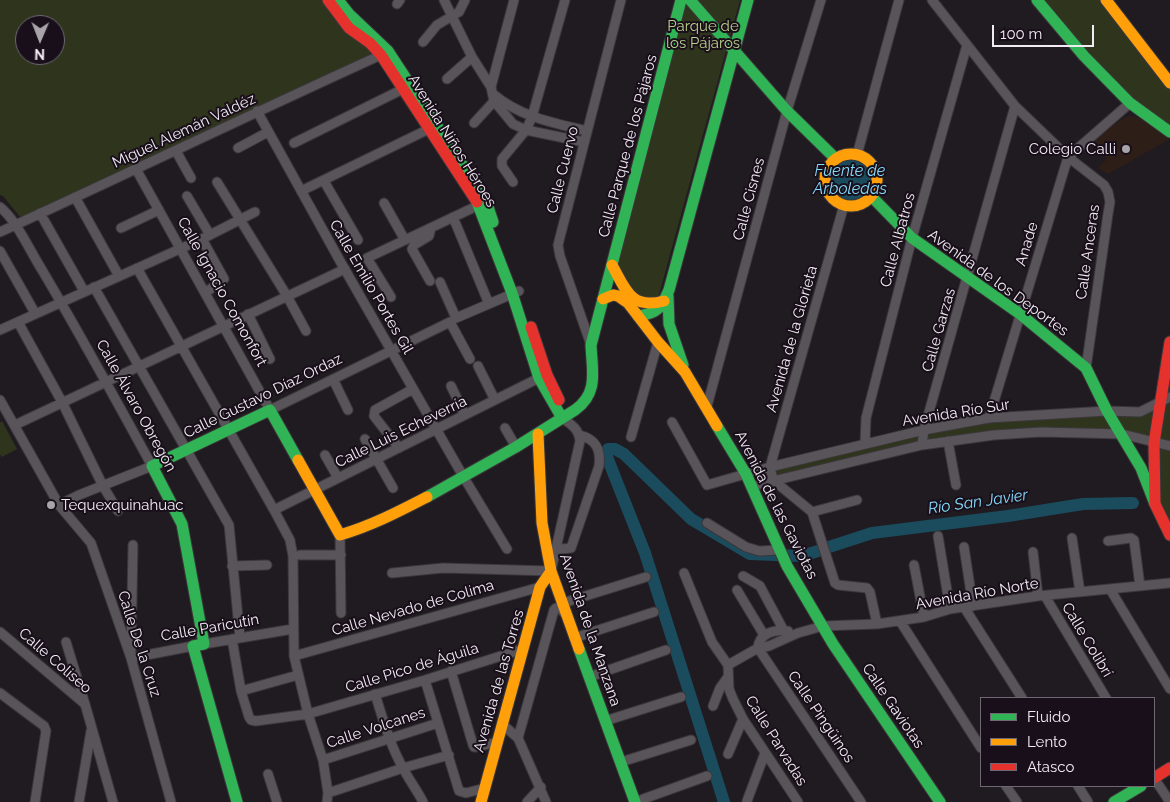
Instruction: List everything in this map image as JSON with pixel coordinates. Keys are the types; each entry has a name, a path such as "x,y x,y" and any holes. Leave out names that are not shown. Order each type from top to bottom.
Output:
{"street":[{"name":"Avenida Niños Héroes","path":"328,0 349,28 370,43 381,55 403,89 486,201 516,292 547,375 567,419"},
{"name":"Avenida Niños Héroes","path":"338,0 354,20 375,36 388,51 479,205 516,292 539,378 579,435 596,443 600,455 599,466 571,548 552,550"},
{"path":"444,0 493,95 513,124 526,130 584,142"},
{"path":"423,42 437,26 459,12 465,0"},
{"path":"474,123 493,95 514,0"},
{"path":"513,182 501,162 526,130 532,117 565,0"},
{"name":"Calle Cuervo","path":"591,345 558,250 558,245 621,0"},
{"name":"Calle Parque de los Pájaros","path":"340,535 365,528 388,518 567,419 582,405 591,392 593,384 591,345 681,0"},
{"path":"690,0 787,111 836,159"},
{"path":"638,316 655,313 661,307 669,290 748,0"},
{"name":"Calle Cisnes","path":"707,406 787,111 820,0"},
{"path":"857,155 899,0"},
{"name":"Calle Anceras","path":"932,0 1014,106 1068,157 1104,185 1108,192 1110,202 1086,368"},
{"path":"1037,0 1084,56 1130,103 1170,132"},
{"path":"1106,0 1170,83"},
{"name":"Calle Albatros","path":"865,444 866,418 912,238 967,45"},
{"name":"Miguel Alemán Valdéz","path":"0,232 381,55"},
{"path":"447,79 472,57"},
{"path":"294,143 403,89"},
{"path":"493,95 509,106 532,117 587,131"},
{"path":"1068,157 1130,103"},
{"name":"Calle Garzas","path":"922,445 924,430 968,278 1014,106"},
{"name":"Calle Emilio Portes Gil","path":"257,111 413,389 507,548"},
{"path":"301,191 433,127"},
{"path":"238,148 268,132"},
{"path":"176,151 191,178"},
{"path":"846,155 857,155 871,164 875,172 875,188 871,196 858,204 844,205 832,197 825,184 827,170 836,159 846,155"},
{"name":"Anade","path":"989,418 1068,157"},
{"name":"Calle Ignacio Comonfort","path":"136,169 340,535"},
{"path":"324,181 358,240"},
{"path":"217,182 287,296 306,331"},
{"path":"187,196 224,279 205,293"},
{"name":"Avenida de los Deportes","path":"871,196 912,238 1020,314 1086,368 1107,411 1141,468 1170,535"},
{"path":"75,197 119,276"},
{"path":"384,203 405,240"},
{"path":"391,297 367,258 479,205"},
{"name":"Avenida de la Glorieta","path":"770,467 844,205"},
{"name":"Calle Álvaro Obregón","path":"0,207 15,225 106,381 182,524 198,645 237,802"},
{"path":"121,228 159,210"},
{"path":"0,330 60,301 206,237 255,212"},
{"path":"40,213 84,291"},
{"path":"453,217 489,304"},
{"path":"430,281 412,249 414,245 429,236 431,228"},
{"path":"0,251 35,313"},
{"path":"612,265 628,292 639,304 652,305 664,301"},
{"path":"136,268 274,510 292,548 294,656 308,714 323,760 328,798 403,768 448,755"},
{"path":"15,425 345,269"},
{"path":"440,282 453,320 470,359"},
{"path":"94,287 229,525 241,691 298,675"},
{"name":"Avenida de las Gaviotas","path":"669,290 667,316 669,327 685,372"},
{"name":"Calle Gustavo Díaz Ordaz","path":"58,505 152,466 453,320 516,292"},
{"name":"Avenida de las Gaviotas","path":"603,299 613,295 628,303 658,342 685,372 746,474 787,566 823,626"},
{"path":"248,314 270,359"},
{"path":"18,322 62,402 103,486 118,511"},
{"path":"631,437 658,342"},
{"path":"1155,504 1154,443 1165,400 1170,342"},
{"path":"478,366 495,400"},
{"name":"Calle Luis Echeverría","path":"274,510 539,378"},
{"path":"333,379 348,410"},
{"path":"451,386 465,415"},
{"path":"399,448 374,416 374,412 413,389"},
{"name":"Calle De la Cruz","path":"0,400 58,505 91,543 131,658 171,802"},
{"name":"Avenida Río Sur","path":"672,422 706,485 770,467 924,430 989,418 1107,411 1140,412 1165,400"},
{"path":"505,428 516,447"},
{"name":"Avenida Río Sur","path":"752,486 922,445 994,435 1041,432 1122,434 1170,446"},
{"name":"Avenida de la Manzana","path":"538,434 542,523 552,550 552,571 574,638 635,802"},
{"path":"552,550 579,446 579,435"},
{"path":"365,439 393,488"},
{"path":"948,441 956,485"},
{"path":"325,454 338,478"},
{"path":"770,467 774,480 812,512 838,586 862,587 870,592 877,624"},
{"path":"812,512 857,500"},
{"path":"707,523 746,547 758,552 780,551"},
{"path":"340,535 341,613"},
{"path":"938,536 950,609"},
{"path":"1072,538 1080,592"},
{"path":"1108,541 1131,538 1134,540 1140,586"},
{"path":"131,658 133,545"},
{"path":"964,547 969,606 1021,697"},
{"path":"1032,552 1041,596"},
{"path":"300,555 341,555"},
{"path":"232,566 267,565"},
{"path":"914,565 924,616"},
{"path":"392,574 443,568 552,571"},
{"name":"Avenida de las Torres","path":"481,802 540,587 552,571"},
{"path":"684,573 712,642 728,665"},
{"path":"743,576 760,586 784,630"},
{"name":"Avenida Río Norte","path":"728,665 758,648 769,646 823,626 877,624 969,606 1041,596 1166,583 1170,576"},
{"path":"563,603 646,577"},
{"name":"Calle Nevado de Colima","path":"294,656 540,587"},
{"path":"1110,589 1170,689"},
{"path":"737,590 764,635"},
{"name":"Calle Colibrí","path":"1041,596 1105,697"},
{"path":"518,738 556,608 560,608 569,619"},
{"path":"574,638 654,612"},
{"path":"900,621 980,746"},
{"name":"Calle Gaviotas","path":"823,626 940,802"},
{"name":"Calle Paricutín","path":"131,658 293,629"},
{"path":"758,648 758,641 764,635 784,630 798,634"},
{"name":"Calle Coliseo","path":"0,632 85,704 91,728 79,802"},
{"path":"66,642 85,704"},
{"name":"Calle Pingüinos","path":"758,648 861,802"},
{"name":"Calle Pico de Águila","path":"241,691 248,717 251,720 256,721 308,714 426,680 523,649"},
{"path":"589,677 666,650"},
{"name":"Calle Parvadas","path":"728,665 728,678 733,699 743,719 798,802"},
{"path":"451,671 474,747 497,742"},
{"path":"713,706 720,688 728,678"},
{"path":"426,680 459,791 462,793 485,788"},
{"path":"0,705 1,693"},
{"path":"1,693 44,726 46,731 35,802"},
{"path":"375,694 390,739 403,768 423,802"},
{"path":"605,721 681,697"},
{"path":"728,754 743,719"},
{"name":"Calle Volcanes","path":"323,760 438,723"},
{"path":"502,724 518,738 546,802"},
{"path":"91,728 113,802"},
{"path":"621,762 691,740"},
{"path":"747,802 765,753"},
{"path":"1155,777 1170,768"},
{"path":"268,774 277,802"},
{"path":"635,802 707,776"},
{"path":"1155,780 1170,802"},
{"path":"527,802 541,787"},
{"path":"1007,787 1017,802"},
{"path":"1079,787 1088,802"},
{"path":"1114,802 1139,787"},
{"path":"788,802 792,792"}],"shaded area":[{"name":"Colegio Calli","path":"1130,116 1139,118 1170,139 1108,174 1098,168 1107,159 1093,139"}],"green space":[{"path":"0,0 321,0 344,31 371,51 371,54 21,218 3,196 0,195"},
{"name":"Parque de los Pájaros","path":"686,0 740,0 657,302 647,304 624,281 618,262"},
{"path":"1040,0 1106,0 1170,76 1170,131 1130,102"},
{"path":"1170,344 1170,443 1155,440"},
{"path":"1159,404 1153,442 1122,433 1108,413 1139,414"},
{"path":"1106,412 1121,433 960,436 774,479 771,467 965,424"},
{"path":"2,421 17,449 2,457 0,454 0,423"},
{"path":"1154,443 1170,446 1170,535 1155,504"}],"water":[{"name":"Fuente de Arboledas","path":"854,158 866,164 871,171 871,189 866,196 859,201 846,202 838,199 831,192 828,176 831,168 838,161"}],"waterway":[{"path":"724,802 645,553 607,457 608,449 615,449 624,454 691,519 750,554 802,556 818,551"},
{"name":"Río San Javier","path":"829,547 872,533 1008,516 1083,504 1133,503"}],"traffic: fast":[{"path":"338,0 349,14 388,51 486,201 493,222"},
{"path":"427,497 516,447 575,410 588,396 593,373 591,345 681,0"},
{"path":"690,0 787,111 836,159"},
{"path":"638,316 658,309 669,290 748,0"},
{"path":"1037,0 1084,56 1130,103 1170,132"},
{"path":"871,196 912,238 1020,314 1086,368 1107,411 1141,468 1155,504"},
{"path":"477,202 512,293 539,378 562,418"},
{"path":"668,296 669,324 683,365"},
{"path":"237,802 193,646 204,644 182,524 152,466 270,410 298,460"},
{"path":"717,426 746,474 787,566 833,644 940,802"},
{"path":"579,649 635,802"},
{"path":"1114,802 1139,787"}],"traffic: slow":[{"path":"1106,0 1170,83"},
{"path":"851,154 861,156 869,162 875,170 877,180 875,190 869,198 861,204 851,206 841,204 833,198 827,190 825,180 827,170 833,162 841,156 851,154"},
{"path":"612,265 631,296 644,303 664,301"},
{"path":"603,299 613,295 628,303 658,342 685,372 717,426"},
{"path":"538,434 542,523 551,571 579,649"},
{"path":"298,460 340,535 374,523 427,497"},
{"path":"481,802 540,587 551,571"}],"traffic: jam":[{"path":"328,0 349,28 370,43 381,55 477,202"},
{"path":"531,327 547,375 559,400"},
{"path":"1170,342 1154,443 1155,504 1170,535"},
{"path":"1155,777 1170,768"}],"place":[{"name":"Colegio Calli","path":"1126,149"},
{"name":"Tequexquinahuac","path":"51,505"}]}
